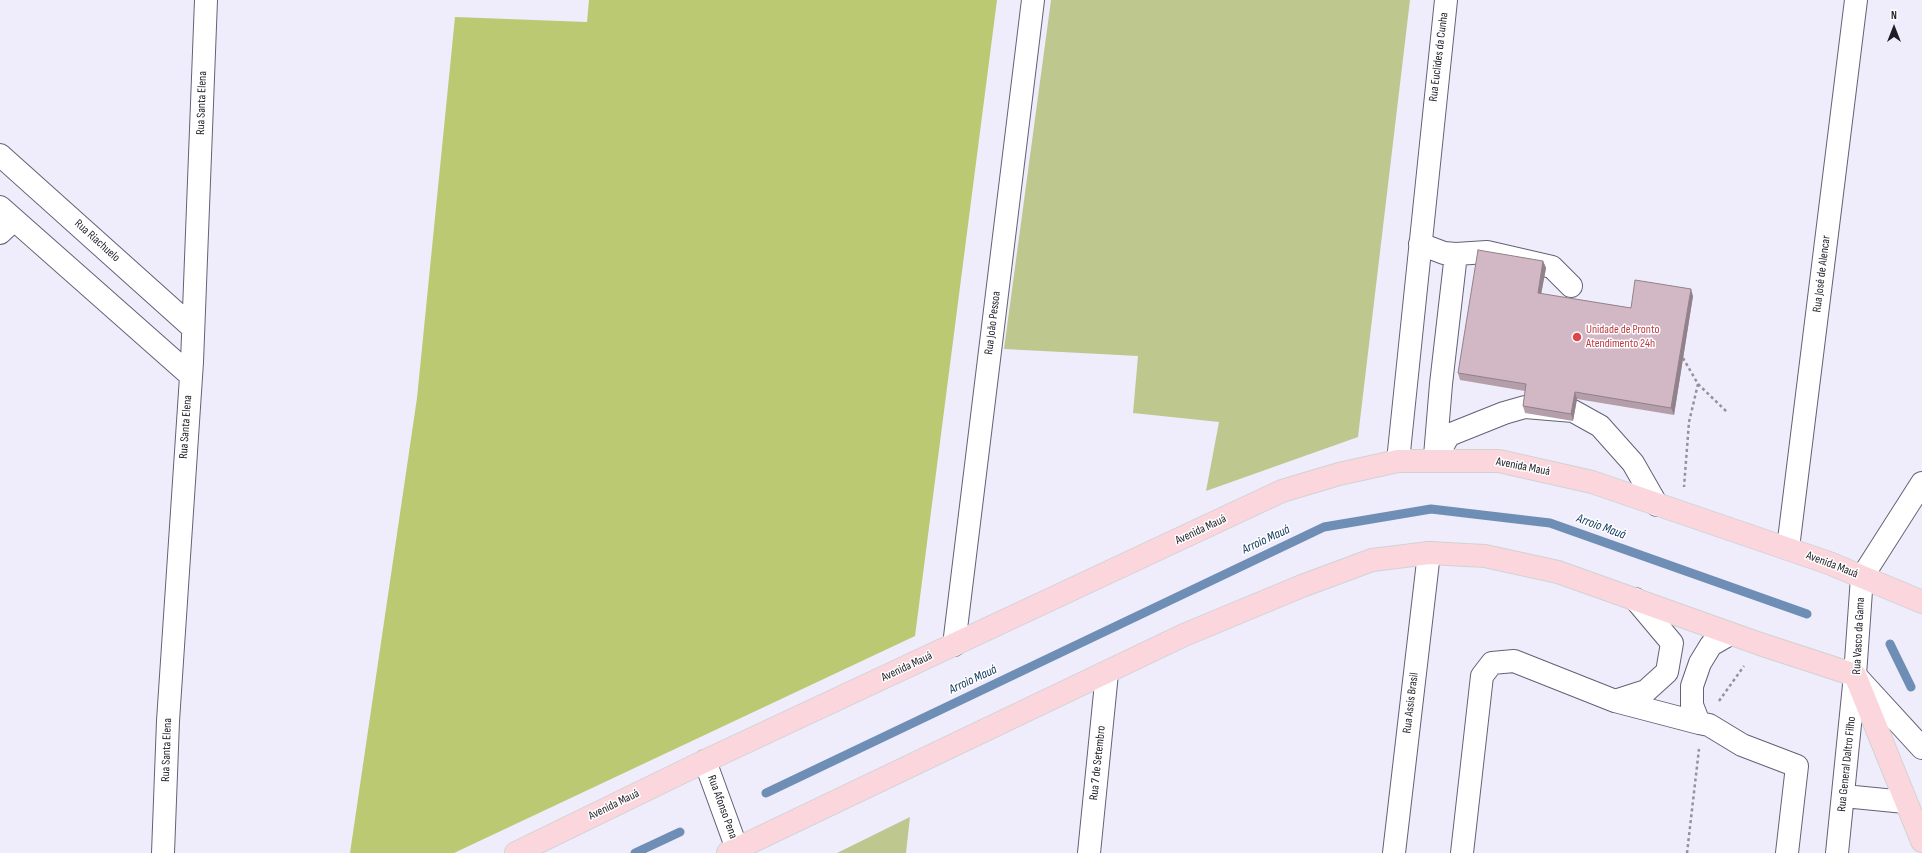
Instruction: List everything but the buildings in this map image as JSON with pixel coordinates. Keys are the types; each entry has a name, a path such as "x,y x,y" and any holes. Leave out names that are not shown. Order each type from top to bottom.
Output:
{"main road":[{"name":"Avenida Mauá","path":"516,853 705,761 1282,491 1339,474 1398,461 1499,461 1592,482 1788,548 1829,563 1922,602"},
{"path":"734,852 1184,635 1302,586 1372,560 1429,553 1485,556 1558,572 1730,634 1855,675"},
{"name":"Rua Vasco da Gama","path":"1855,675 1922,841"}],"street":[{"name":"Rua Santa Elena","path":"164,853 168,722 193,328 206,0"},
{"name":"Rua João Pessoa","path":"954,645 1034,0"},
{"name":"Rua Euclides da Cunha","path":"1398,461 1446,0"},
{"name":"Rua José de Alencar","path":"1788,548 1856,0"},
{"name":"Rua Riachuelo","path":"0,155 193,328"},
{"path":"5,220 190,375"},
{"path":"1420,244 1444,253 1456,254 1487,252 1552,267 1570,286"},
{"path":"1434,461 1456,254"},
{"path":"1434,461 1449,435 1504,413 1525,407 1573,411 1600,426 1633,463 1657,505"},
{"name":"Rua Vasco da Gama","path":"1855,675 1862,577 1922,483"},
{"name":"Rua Assis Brasil","path":"1394,853 1429,553"},
{"path":"1615,701 1646,691 1667,672 1672,644 1634,599"},
{"path":"1699,723 1692,705 1692,686 1700,663 1711,645 1730,634"},
{"path":"1462,853 1482,676 1492,663 1514,661 1615,701 1709,725 1742,745 1797,766 1787,853"},
{"name":"Rua 7 de Setembro","path":"1089,853 1107,673"},
{"path":"1855,675 1922,748"},
{"name":"Rua General Daltro Filho","path":"1837,853 1844,796 1855,675"},
{"name":"Rua Afonso Pena","path":"705,761 734,852"},
{"path":"1844,796 1906,802"}],"path":[{"path":"1683,358 1698,384 1727,412"},
{"path":"1684,513 1684,468 1689,422 1698,384"}],"green space":[{"path":"589,0 997,0 915,636 454,853 350,853 417,398 455,17 587,22"},
{"path":"1051,0 1410,0 1358,437 1206,491 1219,422 1133,413 1138,356 1004,349"},
{"path":"910,817 906,853 837,853"}],"waterway":[{"name":"Arroio Mauá","path":"766,793 1324,527 1431,509 1550,523 1807,614"},
{"name":"Arroio Mauá","path":"1890,644 1911,687"},
{"name":"Arroio Mauá","path":"635,853 680,832"}],"place":[{"name":"Unidade de Pronto Atendimento 24h","path":"1577,337"}]}
